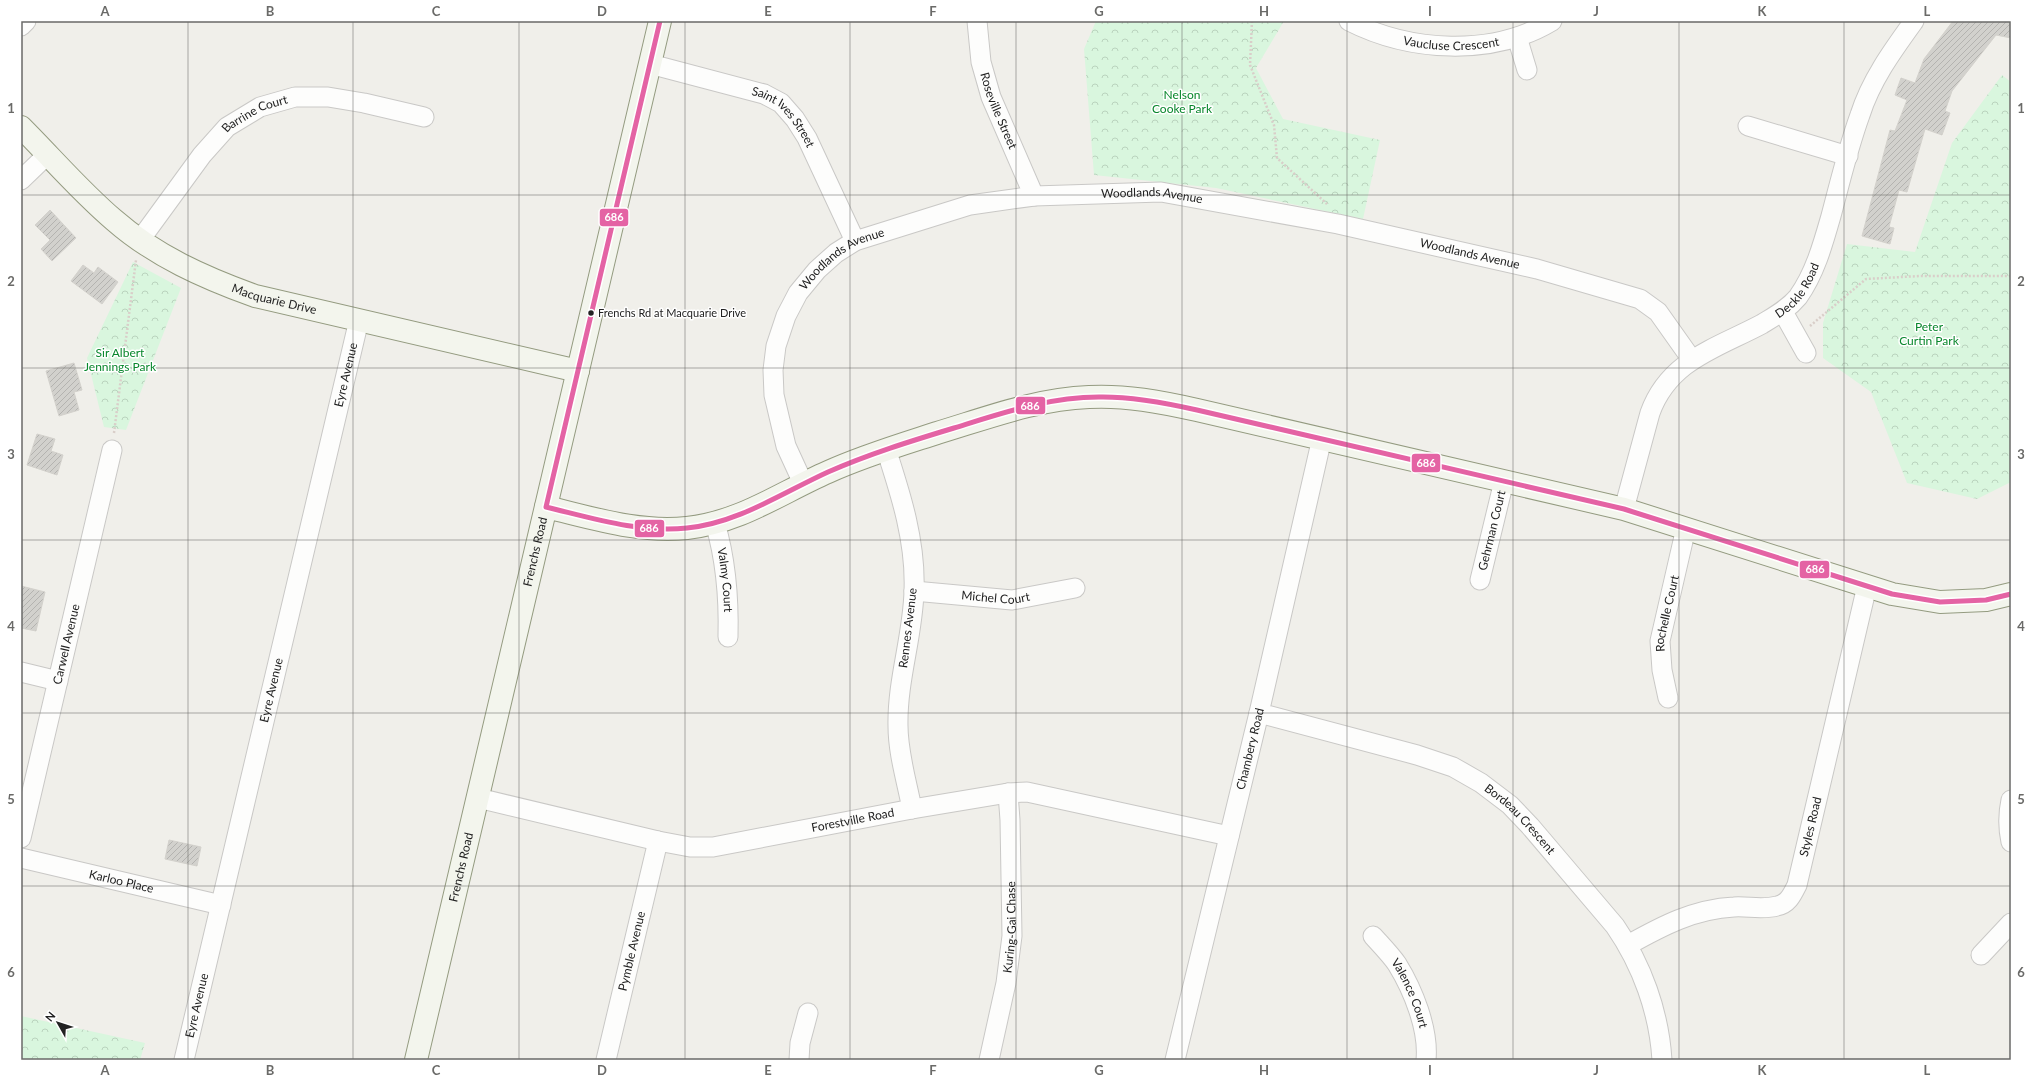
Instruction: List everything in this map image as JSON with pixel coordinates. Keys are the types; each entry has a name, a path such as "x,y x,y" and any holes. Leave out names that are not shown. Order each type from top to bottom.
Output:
{"street":[{"path":"21,26 26,21"},
{"name":"Frenchs Road","path":"416,1060 660,21"},
{"name":"Roseville Street","path":"977,21 981,62 991,97 1034,196"},
{"name":"Vaucluse Crescent","path":"1349,21 1392,38 1421,44 1452,46 1486,44 1517,37 1552,21"},
{"name":"Deckle Road","path":"1624,509 1655,398 1674,373 1692,360 1783,312 1800,292 1817,260 1860,114 1876,77 1914,21"},
{"path":"1517,37 1527,70"},
{"name":"Saint Ives Street","path":"650,64 764,94 781,103 795,119 807,138 855,242"},
{"name":"Barrine Court","path":"140,240 202,155 227,127 260,107 295,97 328,97 364,103 424,117"},
{"path":"1748,126 1848,156"},
{"name":"Macquarie Drive","path":"21,127 114,221 140,240 177,263 216,282 255,296 578,371"},
{"path":"21,180 48,154"},
{"name":"Woodlands Avenue","path":"803,483 786,446 775,403 773,370 776,346 786,316 798,293 816,270 836,253 855,242 970,205 1034,196 1161,192 1338,224 1537,269 1640,299 1658,312 1692,360"},
{"path":"1783,312 1806,353"},
{"name":"Eyre Avenue","path":"184,1060 359,320"},
{"path":"546,507 632,527 660,529 715,523 738,517 803,483 845,464 886,449 1008,410 1048,401 1088,397 1124,397 1159,402 1322,438 1624,509 1892,594 1940,602 1986,600 2010,597"},
{"name":"Chambery Road","path":"1176,1060 1228,836 1259,713 1322,438"},
{"name":"Rennes Avenue","path":"886,449 911,538 914,591 899,698 898,726 899,746 912,809"},
{"name":"Carwell Avenue","path":"21,838 112,450"},
{"name":"Gehrman Court","path":"1480,580 1504,481"},
{"name":"Valmy Court","path":"715,523 723,552 729,612 728,637"},
{"name":"Rochelle Court","path":"1668,698 1662,670 1660,641 1686,528"},
{"name":"Styles Road","path":"1628,945 1661,926 1685,917 1733,907 1777,906 1786,902 1792,896 1797,885 1867,586"},
{"name":"Michel Court","path":"914,591 1012,600 1075,588"},
{"path":"21,672 58,681"},
{"name":"Bordeau Crescent","path":"1259,713 1417,755 1453,767 1481,782 1510,805 1530,826 1615,926 1628,945 1638,965 1650,997 1661,1036 1662,1060"},
{"name":"Forestville Road","path":"478,798 658,841 690,847 713,847 912,809 1008,793 1027,792 1047,795 1228,836"},
{"name":"Kuring-Gai Chase","path":"989,1060 1006,983 1012,936 1010,820 1008,793"},
{"path":"2011,800 2008,831 2011,842"},
{"name":"Pymble Avenue","path":"606,1060 658,841"},
{"name":"Karloo Place","path":"21,858 221,905"},
{"path":"1981,955 2011,923"},
{"name":"Valence Court","path":"1373,936 1396,963 1408,984 1424,1032 1426,1060"},
{"path":"799,1060 800,1043 808,1013"}],"path":[{"path":"1252,21 1250,65 1274,124 1277,158 1340,215 1338,224"},
{"path":"112,450 134,270 140,240"},
{"path":"1796,335 1816,322 1866,279 1920,276 2011,276"}],"green space":[{"name":"Nelson Cooke Park","path":"1096,21 1284,21 1256,68 1283,119 1380,140 1363,219 1216,188 1094,175 1084,49"},
{"name":"Peter Curtin Park","path":"2002,75 2011,82 2011,482 1977,499 1907,483 1871,392 1823,358 1823,323 1847,244 1915,252 1952,143"},
{"name":"Sir Albert Jennings Park","path":"133,262 181,288 126,430 104,427 87,358"},
{"path":"21,1016 145,1043 140,1060 21,1060"}],"building":[{"path":"1953,21 2011,21 2011,38 1996,35 1952,91 1945,111 1950,113 1942,135 1925,129 1907,192 1899,190 1889,227 1894,228 1890,244 1862,236 1890,130 1895,131 1907,100 1895,95 1901,78 1915,83 1924,59"},
{"path":"50,210 76,238 52,261 41,249 50,240 35,225"},
{"path":"83,265 94,273 98,267 118,282 102,304 71,281"},
{"path":"74,363 82,390 74,392 79,410 59,416 46,371"},
{"path":"37,434 55,439 51,451 63,455 57,475 27,465"},
{"path":"21,586 45,592 36,631 21,628"},
{"path":"169,840 201,847 197,866 165,859"}],"transit line":[{"name":"686","path":"660,21 546,507 616,524 633,526 669,529 706,525 742,514 843,465 922,438 1027,406 1084,397 1115,397 1185,407 1624,509 1892,594 1940,602 1986,600 2011,594"}],"place":[{"name":"Frenchs Rd at Macquarie Drive","path":"591,313"}]}
